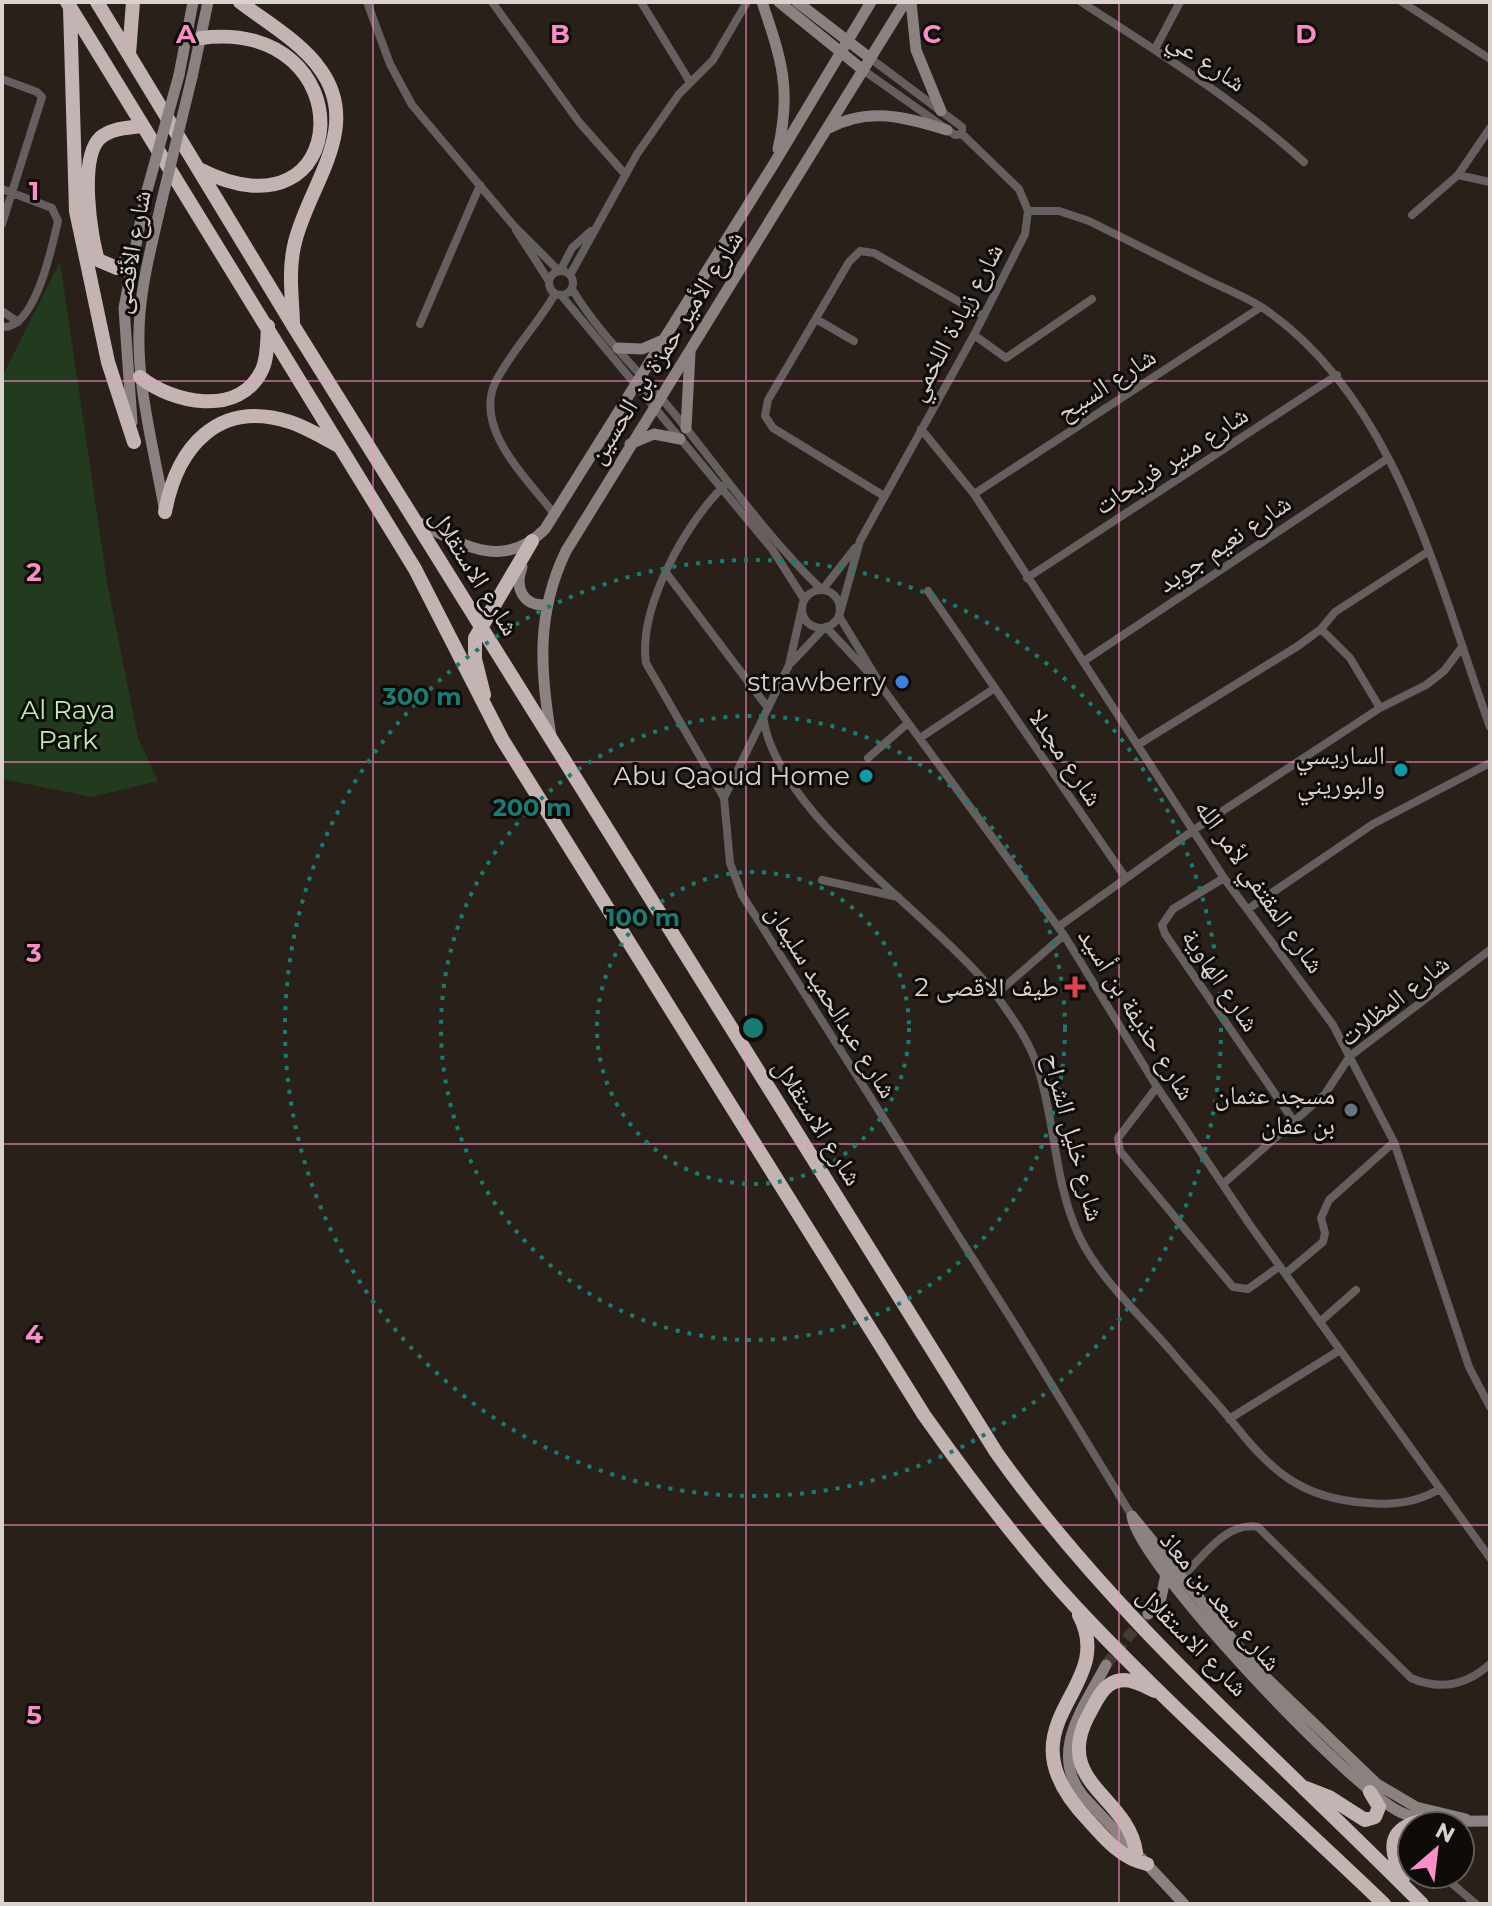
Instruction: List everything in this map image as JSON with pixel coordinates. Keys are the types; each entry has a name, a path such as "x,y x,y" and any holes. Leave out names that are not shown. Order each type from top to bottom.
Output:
{"highway":[{"name":"شارع الاستقلال","path":"97,2 294,327 1023,1489 1103,1585 1422,1904"},
{"path":"129,54 133,2"},
{"path":"240,2 311,57 330,85 336,101 338,118 333,146 295,239 292,256 294,327"},
{"name":"شارع الاستقلال","path":"68,5 415,569 483,703 611,917 924,1415 993,1508 1073,1604 1164,1696 1384,1904"},
{"path":"68,5 76,211 108,362 134,442"},
{"path":"198,168 242,186 262,188 285,181 310,159 323,125 313,85 282,54 242,37 201,38"},
{"path":"132,256 117,268 98,260 93,240 89,162 101,136 112,130 141,126"},
{"path":"140,377 169,396 188,401 228,399 251,384 261,371 268,326"},
{"path":"165,512 170,487 184,454 196,440 228,423 256,418 288,421 342,447"},
{"path":"483,703 484,688 474,652 481,624 532,541"},
{"path":"611,835 630,838"},
{"path":"1073,1604 1086,1628 1089,1650 1086,1665 1054,1728 1052,1752 1056,1775 1066,1795 1103,1836 1128,1858 1147,1864"},
{"path":"1136,1852 1126,1824 1084,1774 1078,1741 1102,1691 1115,1682 1130,1680 1164,1696"},
{"path":"1302,1787 1329,1797 1365,1820 1375,1817 1379,1807 1370,1792"},
{"path":"1396,1837 1392,1850 1396,1859"}],"main road":[{"name":"شارع الأقصى","path":"134,442 124,337 125,297 145,198 179,75 193,2"},
{"name":"شارع الأقصى","path":"165,512 140,377 139,315 161,204 208,2"},
{"path":"762,2 778,43 785,81 785,113 775,162"},
{"path":"779,2 863,70"},
{"path":"797,2 870,58"},
{"name":"شارع الأمير حمزة بن الحسين","path":"532,541 555,515 667,338 871,2"},
{"name":"شارع الأمير حمزة بن الحسين","path":"552,741 541,664 546,605 566,551 905,2"},
{"path":"911,2 916,50 941,111"},
{"path":"826,129 857,116 879,114 947,130"},
{"path":"618,348 642,349 667,338"},
{"path":"629,445 654,434 683,433 691,348"},
{"path":"415,521 465,547 487,553 508,552 532,541"},
{"path":"532,541 518,577 518,587 527,600 546,605"},
{"name":"شارع سعد بن معاذ","path":"1132,1516 1136,1532 1189,1602 1370,1792 1398,1810"},
{"name":"شارع سعد بن معاذ","path":"1132,1516 1270,1689 1386,1791 1428,1810"},
{"path":"1159,1603 1166,1574"},
{"path":"1148,1614 1159,1603 1171,1599 1189,1602"},
{"path":"1106,1665 1070,1735 1068,1767 1076,1788 1184,1904"}],"street":[{"path":"367,2 403,91 514,226 560,271 570,275"},
{"path":"492,2 579,122 624,173"},
{"path":"641,2 690,82"},
{"path":"747,2 713,60 690,82 624,173 570,275 572,289 602,336 683,433 772,549 803,604 806,621 825,628"},
{"name":"شارع عي","path":"1081,2 1232,102 1304,162"},
{"path":"1155,49 1180,2"},
{"path":"1402,2 1488,57"},
{"path":"870,58 962,127 962,134 1019,189 1028,211 1059,211 1080,217 1261,307 1316,351 1337,375 1387,459 1429,551 1490,727"},
{"path":"863,70 947,130 957,136 962,134"},
{"path":"2,79 37,92 42,97 2,224"},
{"path":"1412,215 1458,175 1490,128"},
{"path":"1458,175 1490,182"},
{"path":"420,324 480,185"},
{"path":"2,189 52,208 58,221 31,309 18,322 2,327"},
{"name":"شارع زيادة اللخمي","path":"822,589 860,541 974,335 1025,234 1028,211"},
{"path":"514,226 558,295 618,348 639,380"},
{"path":"549,281 560,271 572,248 591,231"},
{"path":"884,496 773,428 765,416 768,400 854,254 867,250 984,316"},
{"path":"555,515 498,437 490,404 497,380 558,295 572,289"},
{"path":"974,335 1006,358 1092,299"},
{"name":"شارع السيح","path":"974,494 1261,307"},
{"path":"2,311 18,322"},
{"path":"816,319 854,341"},
{"name":"شارع منير فريحات","path":"1027,578 1337,375"},
{"name":"شارع المقتفي لأمر الله","path":"921,429 974,494 1195,829 1224,878 1333,1025 1394,1142 1469,1367 1490,1407"},
{"name":"شارع نعيم جويد","path":"1084,661 1387,459"},
{"path":"724,486 780,548 822,589 837,597 840,614 789,665"},
{"name":"شارع عبدالحميد سليمان","path":"724,486 689,533 667,574 645,625 646,663 724,798 730,863 742,895 1015,1325 1132,1516"},
{"name":"شارع زيادة اللخمي","path":"840,614 860,541"},
{"path":"1139,744 1321,629 1335,612 1429,551"},
{"name":"شارع خليل الشراح","path":"667,574 766,712 776,757 803,801 995,995 1032,1051 1039,1070 1066,1201 1090,1256 1272,1469 1318,1495 1387,1504 1415,1501 1438,1490"},
{"path":"724,798 789,665 803,604 822,589"},
{"name":"شارع مجدلا","path":"928,591 1125,877"},
{"name":"شارع حذيفة بن أسيد","path":"840,614 884,690 1064,935 1157,1087 1223,1184 1438,1490 1490,1558"},
{"name":"شارع حذيفة بن أسيد","path":"825,628 884,690"},
{"path":"1321,629 1350,658 1380,708"},
{"path":"1058,927 1195,829 1380,708 1426,685 1444,671 1462,647"},
{"path":"920,738 995,688"},
{"path":"868,758 908,723"},
{"path":"1248,909 1373,824 1490,763"},
{"name":"شارع الهاوية","path":"1224,878 1168,914 1162,925 1165,934 1295,1123"},
{"path":"822,880 899,897"},
{"path":"995,995 1064,935"},
{"name":"شارع المظلات","path":"1223,1184 1325,1094 1350,1056 1490,950"},
{"path":"1157,1087 1118,1138 1120,1151 1233,1287 1248,1289 1323,1242 1325,1233 1321,1218 1329,1200 1394,1142"},
{"path":"1321,1321 1356,1290"},
{"path":"1229,1419 1340,1350"},
{"path":"1182,1577 1228,1532 1247,1525 1258,1527 1411,1678 1428,1684 1449,1685 1476,1676 1490,1664"},
{"path":"1460,1890 1476,1904"}],"green space":[{"name":"Al Raya Park","path":"60,262 107,582 138,738 158,781 92,797 2,779 2,377"}],"tunnel":[{"path":"1106,1665 1144,1617"}],"place":[{"name":"strawberry","path":"902,682"},
{"name":"الساريسي والبوريني","path":"1401,770"},
{"name":"Abu Qaoud Home","path":"866,776"},
{"name":"طيف الاقصى 2","path":"1075,987"},
{"name":"مسجد عثمان بن عفان","path":"1351,1110"}]}
